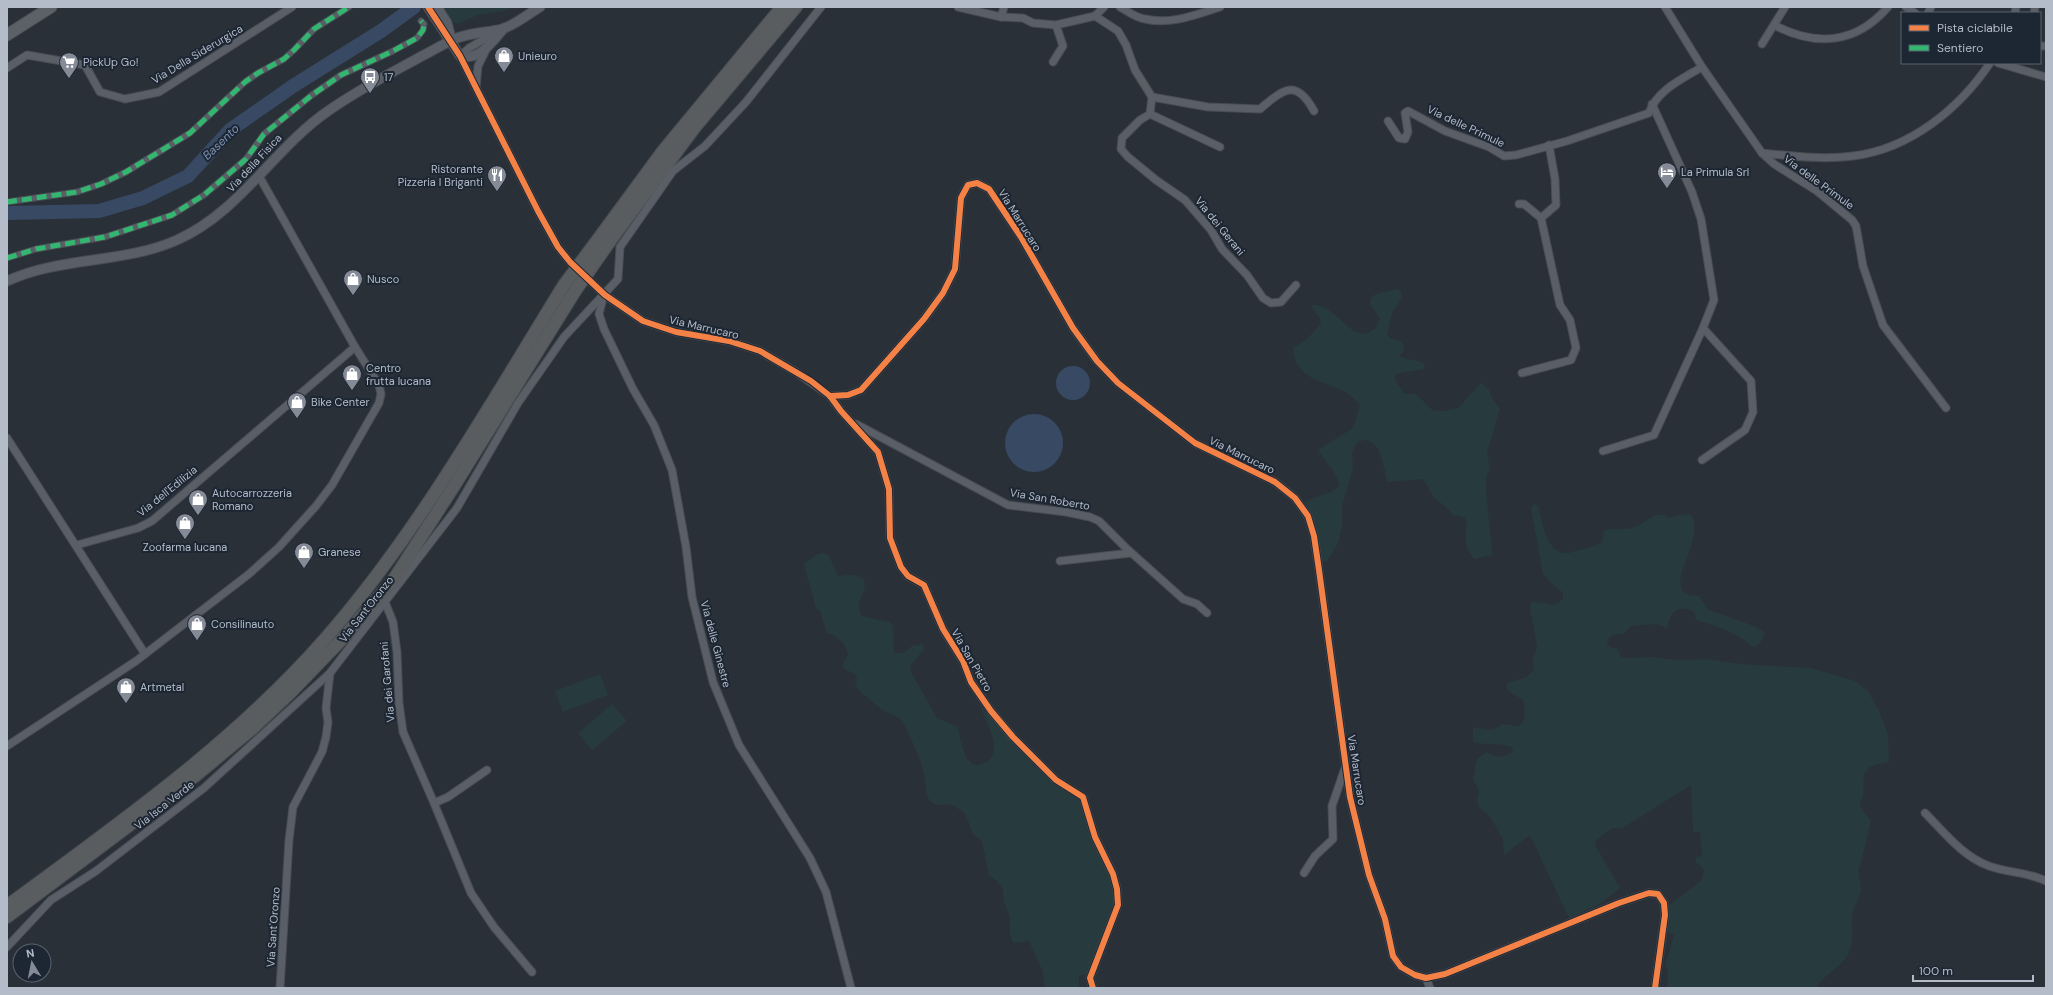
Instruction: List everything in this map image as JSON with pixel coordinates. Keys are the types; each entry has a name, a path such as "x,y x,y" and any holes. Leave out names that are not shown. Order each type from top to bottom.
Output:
{"highway":[{"path":"606,238 663,151 782,7"},
{"path":"7,906 180,776 227,736 276,690 324,640 398,547 426,507 569,288 606,238 796,7"},
{"path":"7,917 195,776 253,728 344,638 394,579 454,486 569,288"}],"main road":[{"path":"7,35 51,7"}],"street":[{"name":"Via Della Siderurgica","path":"7,68 26,55 85,65 100,92 125,100 159,92 292,7"},
{"path":"7,202 77,192 101,184 126,172 190,133 245,82 258,72 284,59 314,29 349,7"},
{"path":"428,7 444,25"},
{"path":"438,7 451,41 460,56 469,48 504,28"},
{"name":"Via della Fisica","path":"7,281 39,269 120,257 149,250 177,240 218,215 259,176 293,138 327,111 372,82 451,41 460,37 504,28 540,7"},
{"name":"Via Sant'Oronzo","path":"280,988 289,840 293,807 322,752 328,722 326,708 330,673 457,508 518,403 564,337 618,279 620,247 673,171 705,146 746,102 821,7"},
{"path":"958,7 1001,17 1023,18 1032,23 1056,25 1095,16 1104,7"},
{"path":"1001,17 1004,7"},
{"path":"1120,7 1144,19 1168,21 1192,17 1217,8"},
{"name":"Via delle Primule","path":"1665,7 1702,67 1762,153 1774,164 1817,191 1852,220 1856,226 1863,266 1883,325 1946,408"},
{"path":"1762,44 1786,7"},
{"path":"1774,26 1790,34 1806,38 1835,39 1854,34 1875,20 1888,7"},
{"path":"1095,16 1118,31 1126,45 1135,70 1152,97 1150,114 1220,147"},
{"path":"7,258 36,249 105,237 172,215 204,194 246,159 264,134 312,95 340,75 393,51 417,38 423,30 424,24 421,21"},
{"path":"1053,62 1063,46 1056,25"},
{"name":"Via della Fisica","path":"460,56 473,56 486,49 504,28"},
{"path":"476,87 478,66 486,49"},
{"name":"Via Marrucaro","path":"460,56 538,211 558,247 570,262 604,295 643,321 676,332 729,341 760,351 811,381 830,396 848,395 861,390 924,319 943,293 955,269 961,198 968,185 977,183 989,189 1021,237 1073,328 1097,362 1118,383 1186,437 1275,482 1295,498 1308,516 1314,536 1350,797 1369,875 1380,902 1393,956 1401,967 1416,975 1426,978"},
{"path":"1762,153 1816,158 1853,156 1896,145 1931,124 1959,102 1977,82 1989,64"},
{"path":"2001,64 2046,77"},
{"name":"Via delle Primule","path":"1388,121 1399,138 1405,139 1408,132 1405,112 1408,111 1445,131 1489,147 1504,156 1516,155 1549,144 1567,141 1649,113 1652,104 1672,85 1702,67"},
{"path":"1152,97 1208,107 1260,109 1281,93 1291,90 1300,91 1308,100 1314,111"},
{"path":"1603,450 1654,435 1703,328 1714,300 1700,219 1692,192 1652,104"},
{"name":"Via dei Gerani","path":"1150,114 1122,138 1121,149 1128,157 1165,187 1185,200 1211,230 1222,249 1247,275 1264,298 1272,303 1281,302 1296,285"},
{"path":"1541,218 1556,205 1555,179 1549,144"},
{"path":"7,746 145,654 249,574 278,547 316,506 343,467 379,403 379,385 355,347 259,176"},
{"path":"1519,204 1524,204 1541,218 1560,304 1570,320 1576,348 1571,360 1522,373"},
{"name":"Via delle Ginestre","path":"604,295 599,314 604,329 632,389 654,426 672,470 686,547 692,597 713,682 739,745 810,858 826,892 851,988"},
{"path":"1702,460 1745,430 1753,412 1751,381 1703,328"},
{"name":"Via dell'Edilizia","path":"77,545 138,528 152,521 355,347"},
{"name":"Via San Pietro","path":"830,396 878,452 889,489 890,538 901,567 908,576 924,585 943,629 963,661 970,682 990,711 1044,769 1056,780 1083,796 1095,837 1112,874 1117,889 1118,905 1090,978 1093,988"},
{"name":"Via San Roberto","path":"850,421 1008,505 1066,512 1090,517 1099,521 1131,553 1183,599 1197,604 1207,613"},
{"path":"7,438 77,545 145,654"},
{"path":"1060,561 1131,553"},
{"name":"Via dei Garofani","path":"385,602 393,622 396,644 399,703 403,732 472,893 494,927 532,972"},
{"name":"Via Isca Verde","path":"7,947 51,900 96,871 204,788 330,673"},
{"name":"Via Marrucaro","path":"1304,873 1315,856 1332,839 1332,806 1346,766"},
{"path":"434,803 448,797 487,770"},
{"path":"1925,813 1957,846 1988,866 2036,876 2046,882"},
{"path":"1430,988 1426,978 1446,974 1619,903 1650,893 1658,894 1664,903 1665,915 1655,988"}],"green space":[{"path":"444,7 513,7 508,10 478,15 458,24 453,22"},
{"path":"1397,289 1401,292 1402,298 1392,313 1387,335 1391,339 1401,341 1404,346 1403,352 1399,356 1425,364 1424,369 1395,374 1395,380 1405,394 1416,394 1432,410 1442,411 1458,408 1481,383 1489,390 1493,400 1500,408 1487,449 1490,470 1487,475 1486,487 1492,555 1475,559 1471,555 1468,551 1466,542 1467,522 1464,517 1453,515 1445,506 1435,499 1423,479 1387,482 1379,451 1372,442 1367,440 1357,442 1352,452 1353,469 1342,506 1342,527 1338,543 1327,561 1322,561 1316,530 1305,501 1331,492 1340,486 1334,472 1318,450 1354,426 1360,405 1352,396 1342,390 1310,377 1302,370 1296,361 1293,348 1306,340 1321,324 1320,319 1311,305 1317,305 1328,309 1353,330 1366,334 1375,329 1380,319 1370,304 1371,298 1376,294"},
{"path":"1535,504 1539,507 1543,528 1550,542 1559,552 1566,553 1599,544 1602,542 1604,531 1632,528 1659,514 1668,518 1685,514 1691,515 1694,524 1694,534 1681,578 1681,586 1684,592 1689,595 1699,596 1709,610 1754,626 1764,632 1763,639 1759,644 1756,647 1751,646 1741,638 1726,630 1697,621 1693,611 1678,609 1670,617 1667,628 1657,624 1631,626 1623,634 1612,635 1608,639 1607,644 1612,648 1618,649 1621,658 1652,657 1675,660 1707,659 1741,664 1811,668 1855,681 1868,691 1879,711 1888,734 1889,762 1870,768 1866,771 1864,776 1863,796 1860,805 1871,820 1859,870 1861,890 1852,916 1851,948 1846,958 1818,984 1816,988 1667,988 1668,971 1665,965 1674,935 1665,931 1668,906 1702,880 1704,871 1701,866 1696,863 1696,857 1702,856 1700,832 1693,832 1691,785 1621,829 1612,828 1595,841 1596,847 1620,888 1600,904 1569,918 1530,835 1504,855 1503,839 1491,818 1479,807 1477,801 1479,790 1473,780 1477,759 1486,752 1496,756 1505,755 1513,752 1512,747 1473,742 1473,727 1495,729 1502,724 1519,726 1522,723 1525,714 1523,700 1508,691 1506,686 1510,682 1527,677 1534,669 1533,658 1537,647 1530,606 1532,601 1554,605 1563,599 1563,593 1543,574 1531,508"},
{"path":"824,553 829,556 838,576 855,575 864,580 865,585 859,610 862,616 889,622 893,626 894,653 904,653 912,646 923,644 924,649 910,666 911,672 937,718 958,727 965,755 973,764 979,765 986,762 994,752 993,739 980,706 1037,769 1049,780 1081,802 1090,834 1109,876 1113,893 1114,907 1088,974 1079,976 1079,987 1083,988 1045,988 1043,972 1029,941 1013,943 1010,934 1010,917 1004,902 1003,890 998,882 989,875 982,841 973,834 965,813 951,804 941,805 930,801 926,791 922,765 903,722 898,717 885,712 866,697 855,684 857,678 855,674 844,669 843,664 848,654 843,643 838,638 827,633 820,611 816,608 804,564 818,554"},
{"path":"600,674 608,695 563,712 555,691"},
{"path":"612,704 627,721 592,750 578,733"}],"water":[{"path":"1076,366 1083,368 1088,373 1090,383 1088,393 1083,398 1070,400 1063,398 1058,393 1056,380 1058,373 1063,368"},
{"path":"1028,414 1040,414 1055,422 1063,437 1063,449 1055,464 1040,472 1028,472 1013,464 1005,449 1005,437 1013,422"}],"waterway":[{"name":"Basento","path":"7,213 99,211 143,198 188,176 230,130 293,86 381,31 414,7"}],"marked path":[{"path":"7,202 77,192 101,184 126,172 190,133 245,82 284,59 314,29 349,7"},
{"path":"7,258 36,249 105,237 172,215 204,195 246,159 264,134 312,95 341,75 417,38 423,30 424,24 421,21"}],"cycle path":[{"path":"428,7 460,56 538,211 558,247 570,262 605,295 643,321 676,332 729,341 760,351 811,381 830,396 841,411 878,452 889,489 890,538 901,567 908,576 924,585 943,629 963,661 971,682 991,711 1013,737 1056,780 1083,797 1095,837 1113,874 1117,889 1118,905 1090,978 1093,988"},
{"path":"830,396 848,395 861,390 924,319 943,293 955,269 961,198 968,185 977,183 989,189 1021,237 1073,328 1097,361 1118,383 1195,443 1275,482 1295,498 1308,516 1314,536 1350,797 1369,875 1385,919 1393,956 1401,967 1415,975 1426,978 1445,974 1619,903 1649,893 1658,894 1664,903 1665,915 1655,988"}],"place":[{"name":"Unieuro","path":"504,73"},
{"name":"PickUp Go!","path":"69,79"},
{"name":"17","path":"370,94"},
{"name":"La Primula Srl","path":"1667,189"},
{"name":"Ristorante Pizzeria I Briganti","path":"497,192"},
{"name":"Nusco","path":"353,296"},
{"name":"Centro frutta lucana","path":"352,391"},
{"name":"Bike Center","path":"297,419"},
{"name":"Autocarrozzeria Romano","path":"198,516"},
{"name":"Zoofarma lucana","path":"185,540"},
{"name":"Granese","path":"304,569"},
{"name":"Consilinauto","path":"197,641"},
{"name":"Artmetal","path":"126,704"}]}
